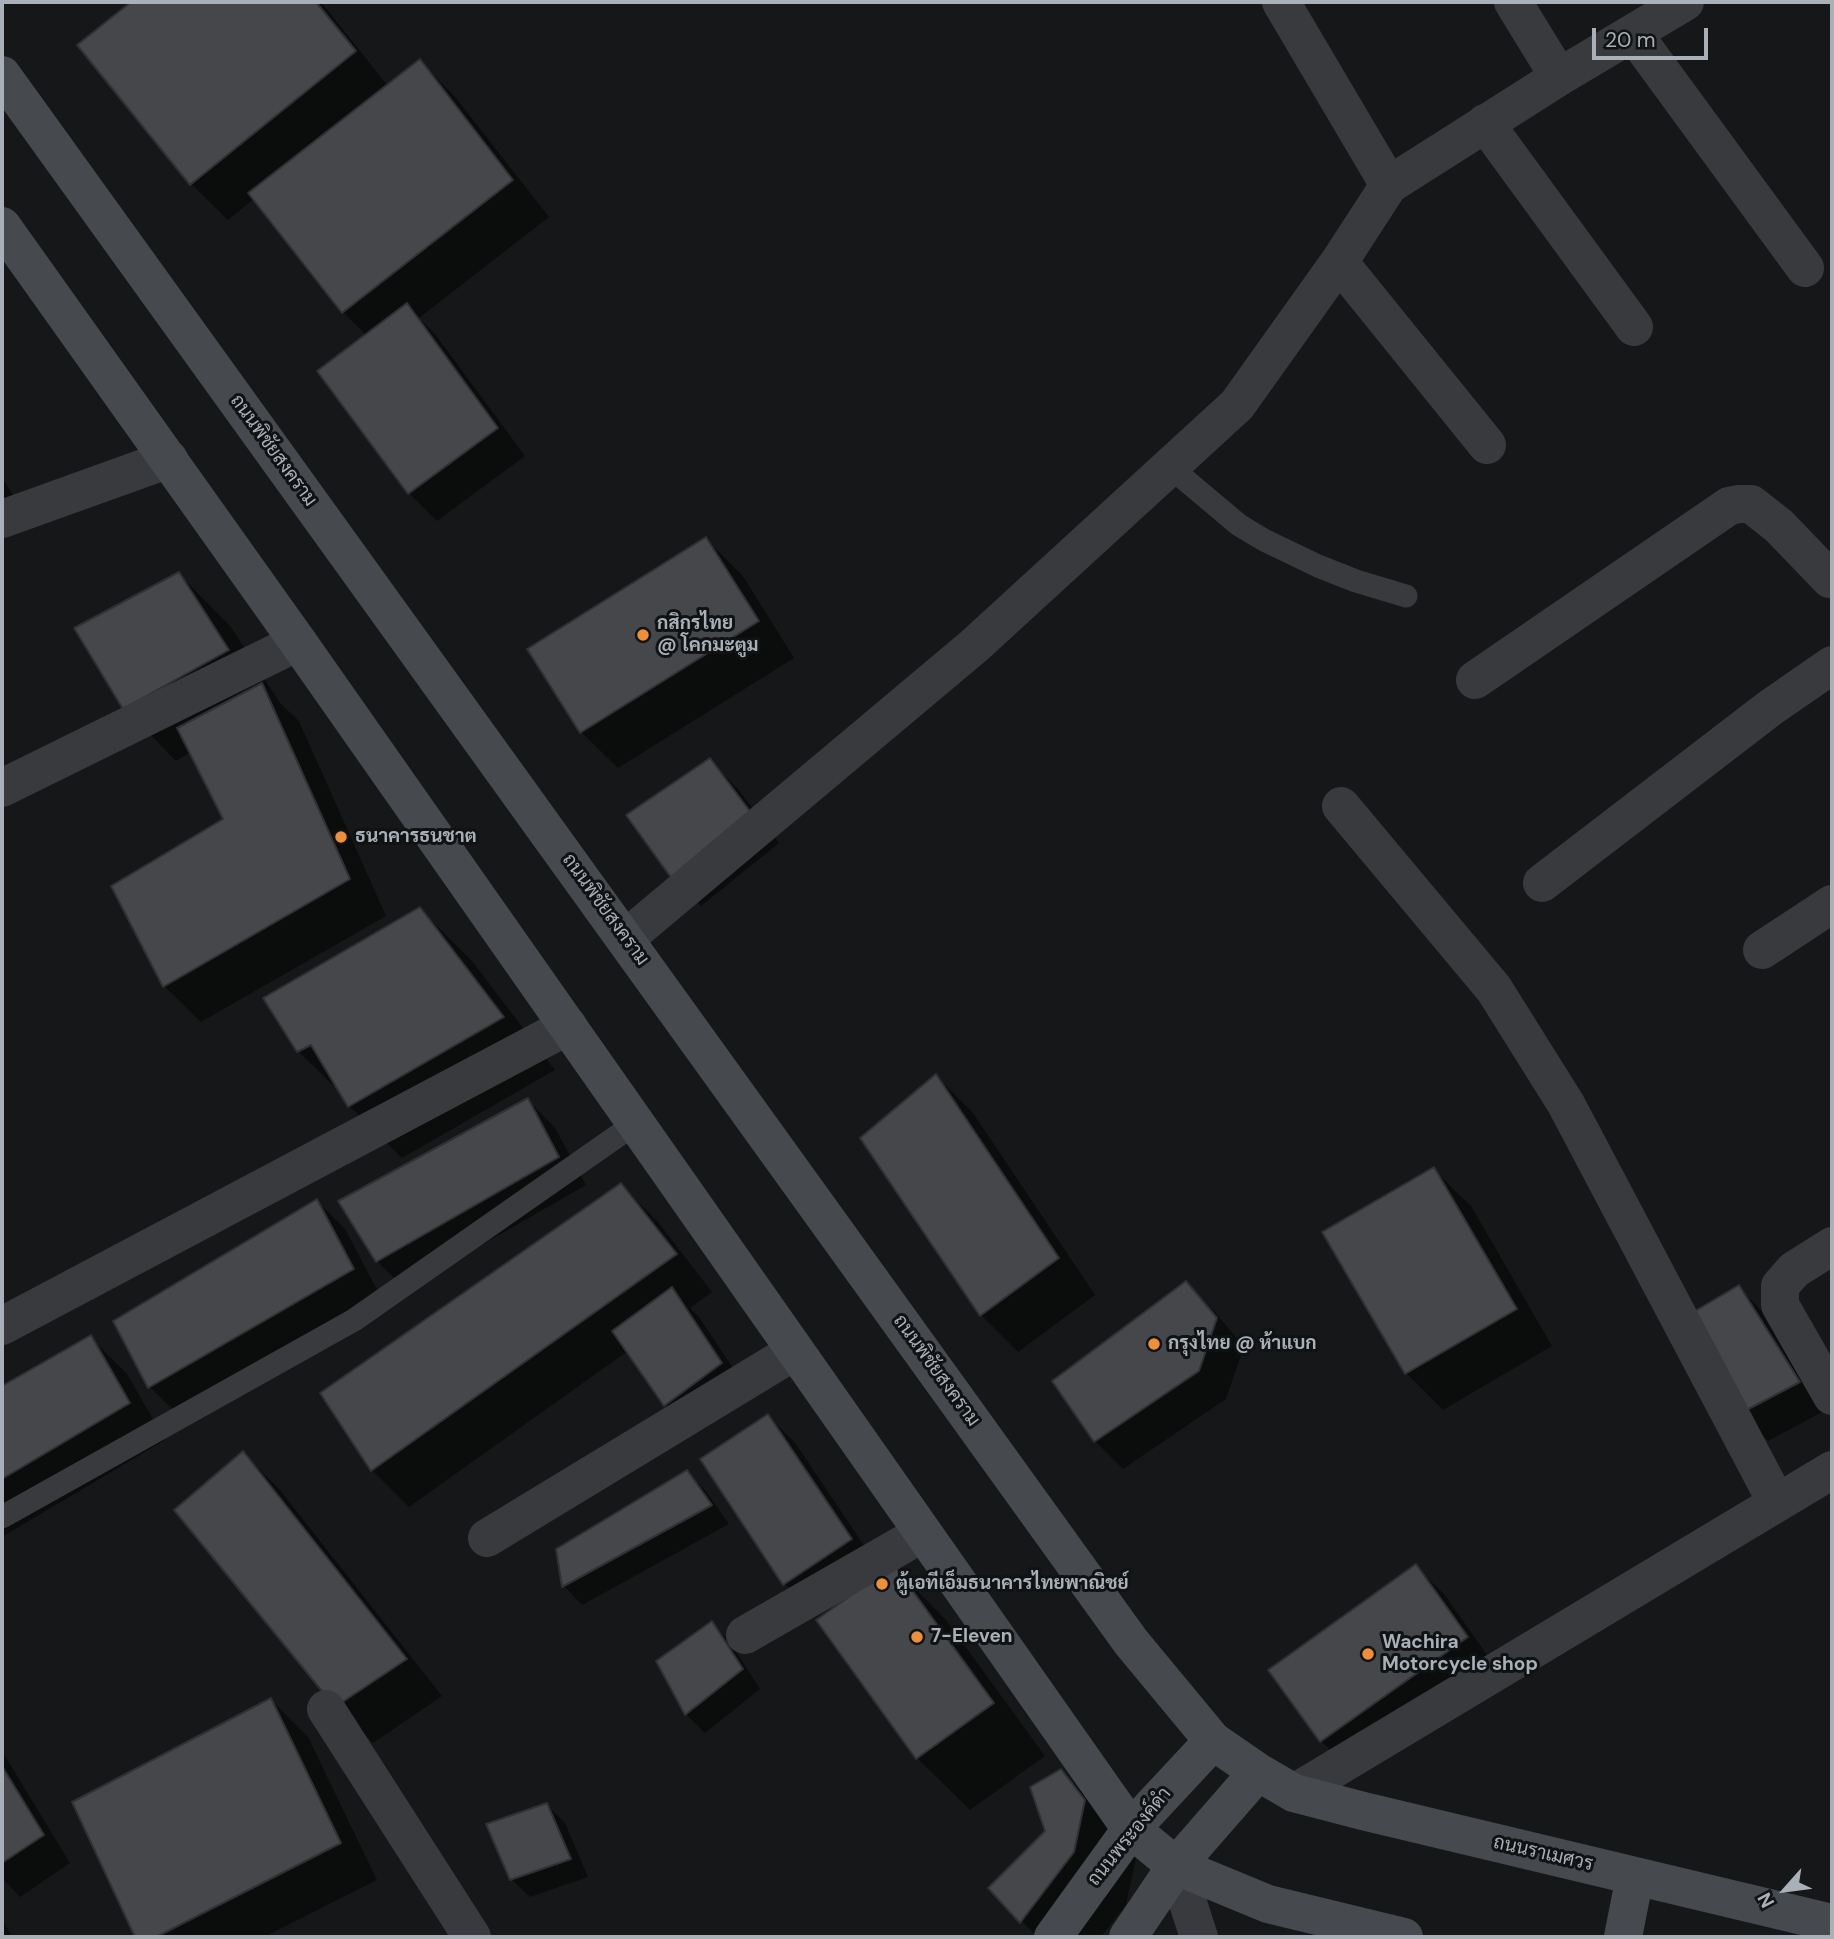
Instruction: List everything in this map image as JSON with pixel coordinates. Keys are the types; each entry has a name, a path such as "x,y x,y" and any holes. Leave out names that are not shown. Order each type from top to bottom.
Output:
{"main road":[{"name":"ถนนพิชัยสงคราม","path":"2,75 1130,1642 1213,1741 1258,1772"},
{"path":"2,226 298,642 1131,1829 1175,1866 1268,1904 1404,1937"},
{"name":"ถนนพระองค์ดำ","path":"1053,1937 1131,1829 1213,1741"},
{"path":"1128,1937 1175,1866 1258,1772"},
{"name":"ถนนราเมศวร","path":"1258,1772 1294,1793 1832,1923"},
{"path":"1623,1937 1635,1877"}],"street":[{"path":"1282,2 1389,185"},
{"path":"1513,2 1559,77"},
{"path":"625,939 974,646 1237,405 1339,262 1389,185 1559,77 1685,2"},
{"path":"1633,33 1805,268"},
{"path":"1485,123 1634,327"},
{"path":"1339,262 1487,445"},
{"path":"2,519 169,459"},
{"path":"1475,680 1729,506 1751,504 1779,526 1832,580"},
{"path":"2,788 298,642"},
{"path":"1542,883 1770,708 1832,665"},
{"path":"1341,806 1494,989 1545,1070 1573,1116 1777,1503"},
{"path":"1762,950 1832,904"},
{"path":"2,1326 568,1026"},
{"path":"1832,1246 1794,1270 1780,1286 1780,1305 1832,1396"},
{"path":"487,1538 795,1351"},
{"path":"1294,1793 1832,1470"},
{"path":"745,1635 923,1533"},
{"path":"326,1709 471,1937"},
{"path":"1175,1866 1199,1937"}],"lane":[{"path":"1170,467 1239,525 1264,540 1292,555 1356,581 1406,596"},
{"path":"2,1517 354,1320 636,1123"}],"building":[{"path":"131,2 316,2 356,51 190,185 77,45"},
{"path":"420,59 513,180 342,313 248,193"},
{"path":"407,303 498,428 408,494 317,371"},
{"name":"กสิกรไทย @ โคกมะตูม","path":"706,537 759,621 580,733 527,649"},
{"path":"179,572 229,650 123,709 74,628"},
{"path":"262,683 350,879 163,987 111,886 223,819 177,728"},
{"path":"710,758 752,814 672,879 626,815"},
{"path":"420,907 504,1017 348,1107 311,1045 297,1052 263,998"},
{"path":"936,1074 1059,1258 980,1316 860,1138"},
{"path":"528,1098 559,1157 376,1262 338,1201"},
{"path":"1434,1167 1517,1309 1405,1374 1322,1232"},
{"path":"621,1183 677,1254 371,1471 320,1393"},
{"path":"317,1199 354,1269 148,1388 113,1321"},
{"name":"กรุงไทย @ ห้าแบก","path":"1186,1281 1217,1318 1199,1371 1094,1442 1052,1381"},
{"path":"1739,1285 1800,1382 1739,1414 1685,1317"},
{"path":"672,1287 722,1363 664,1406 612,1331"},
{"path":"91,1335 130,1403 2,1479 2,1386"},
{"path":"768,1414 852,1539 783,1585 700,1459"},
{"path":"243,1451 407,1659 335,1707 174,1510"},
{"path":"687,1470 712,1505 562,1587 556,1549"},
{"name":"Wachira Motorcycle shop","path":"1416,1564 1468,1637 1320,1742 1268,1670"},
{"path":"894,1565 994,1703 916,1759 816,1620"},
{"path":"712,1621 743,1669 685,1715 656,1661"},
{"path":"271,1698 341,1843 156,1937 135,1937 72,1802"},
{"path":"2,1766 44,1835 2,1863"},
{"path":"1061,1769 1085,1800 1074,1852 1020,1923 988,1888 1045,1831 1030,1787"},
{"path":"547,1803 571,1859 510,1880 486,1824"}],"place":[{"name":"กสิกรไทย @ โคกมะตูม","path":"643,635"},
{"name":"ธนาคารธนชาต","path":"341,837"},
{"name":"กรุงไทย @ ห้าแบก","path":"1154,1344"},
{"name":"ตู้เอทีเอ็มธนาคารไทยพาณิชย์","path":"882,1584"},
{"name":"7-Eleven","path":"917,1637"},
{"name":"Wachira Motorcycle shop","path":"1368,1654"}]}
